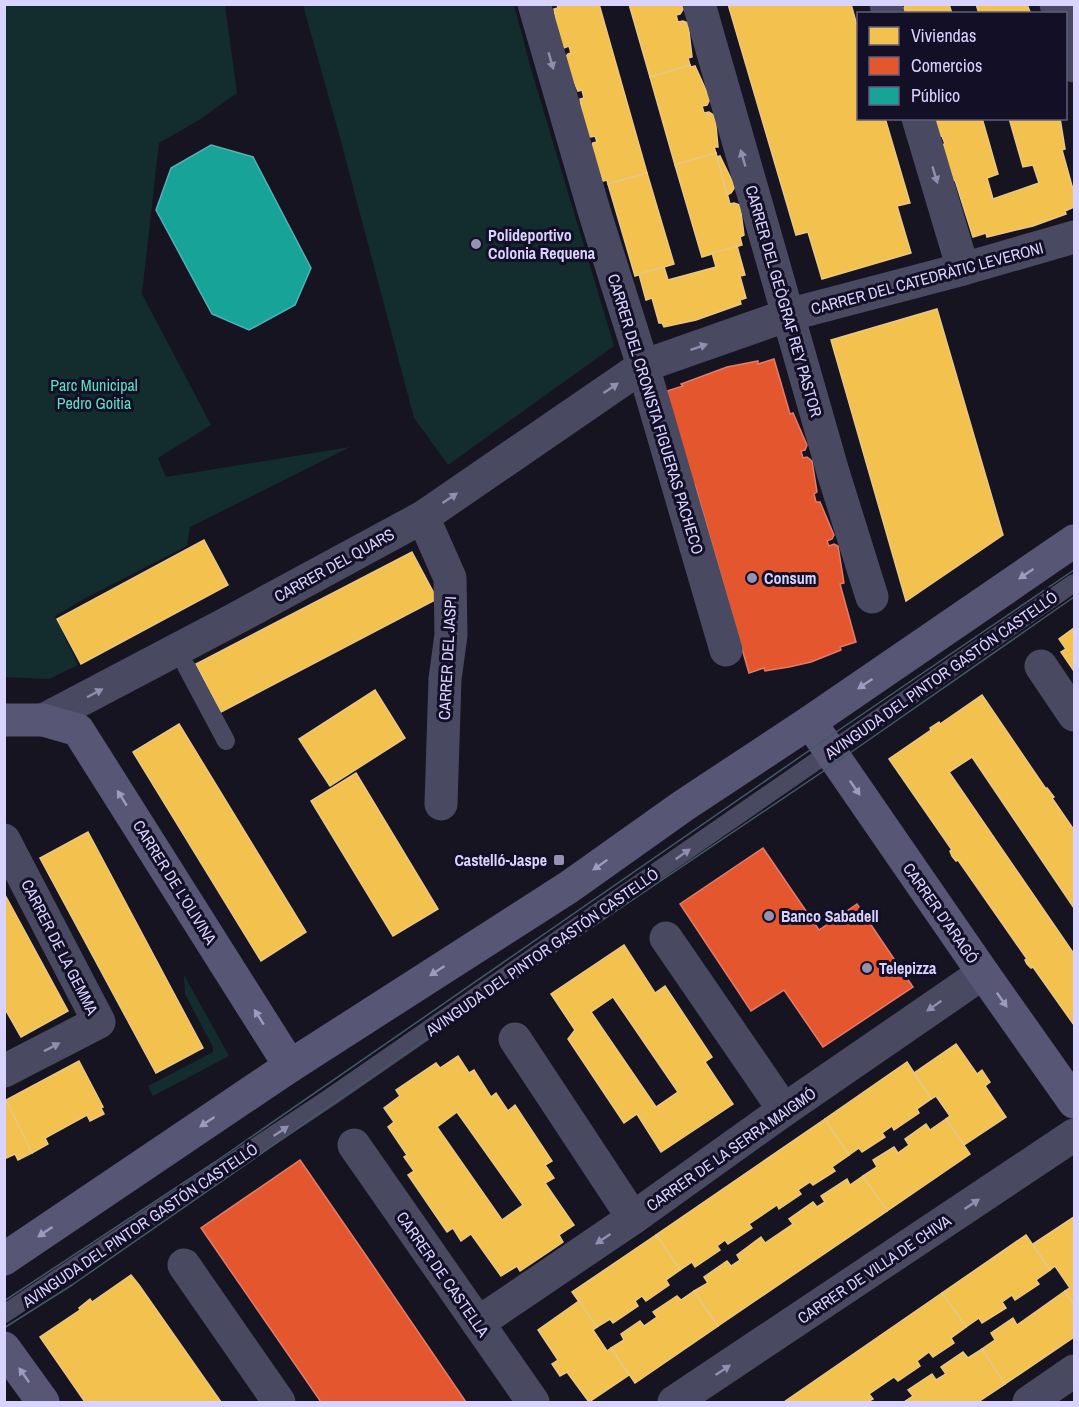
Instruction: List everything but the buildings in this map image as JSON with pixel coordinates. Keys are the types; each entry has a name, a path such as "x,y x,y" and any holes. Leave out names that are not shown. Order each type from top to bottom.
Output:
{"main road":[{"name":"AVINGUDA DEL PINTOR GASTÓN CASTELLÓ","path":"4,1259 290,1066 568,886 1074,541"},
{"name":"CARRER DEL QUARS","path":"4,720 43,720"},
{"name":"CARRER DE L'OLIVINA","path":"43,720 78,730 290,1066"},
{"name":"CARRER D'ARAGÓ","path":"810,722 982,973 1074,1102"},
{"path":"4,1348 44,1402"}],"street":[{"name":"CARRER DEL CRONISTA FIGUERAS PACHECO","path":"534,4 726,650"},
{"name":"CARRER DEL GEÒGRAF REY PASTOR","path":"699,4 833,472 872,597"},
{"path":"1067,43 1074,66"},
{"path":"919,120 963,269"},
{"name":"CARRER DEL CATEDRÀTIC LEVERONI","path":"643,366 788,315 1074,237"},
{"name":"CARRER DEL QUARS","path":"43,720 423,517 643,366"},
{"name":"CARRER DEL JASPI","path":"423,517 450,578 451,635 445,679 441,804"},
{"path":"1041,666 1074,715"},
{"name":"CARRER DE LA GEMMA","path":"4,840 99,1022 5,1069"},
{"path":"666,938 784,1110"},
{"name":"CARRER DE LA SERRA MAIGMÓ","path":"478,1323 633,1218 982,973"},
{"path":"515,1039 633,1218"},
{"name":"CARRER DE VILLA DE CHIVA","path":"674,1402 1074,1135"},
{"name":"CARRER DE CASTELLA","path":"354,1145 533,1402"},
{"path":"184,1265 279,1402"},
{"path":"1029,1402 1074,1371"}],"lane":[{"name":"AVINGUDA DEL PINTOR GASTÓN CASTELLÓ","path":"4,1314 312,1110 1074,583"},
{"path":"186,666 226,741"}],"green space":[{"name":"Parc Municipal Pedro Goitia","path":"4,5 225,5 237,93 199,120 159,143 142,294 211,425 158,458 166,477 350,447 190,527 187,546 55,616 78,665 49,679 5,677"},
{"name":"Polideportivo Colonia Requena","path":"303,5 514,5 614,346 448,465 414,418"},
{"path":"184,975 229,1056 153,1096 148,1086 213,1052 213,1047 185,994"}],"tram line":[{"path":"4,1301 215,1162 1074,570"},
{"path":"4,1328 72,1285 432,1035 837,762 1074,597"}],"place":[{"name":"Polideportivo Colonia Requena","path":"476,244"},
{"name":"Consum","path":"752,578"},
{"name":"Castelló-Jaspe","path":"559,860"},
{"name":"Banco Sabadell","path":"769,916"},
{"name":"Telepizza","path":"867,968"}]}
